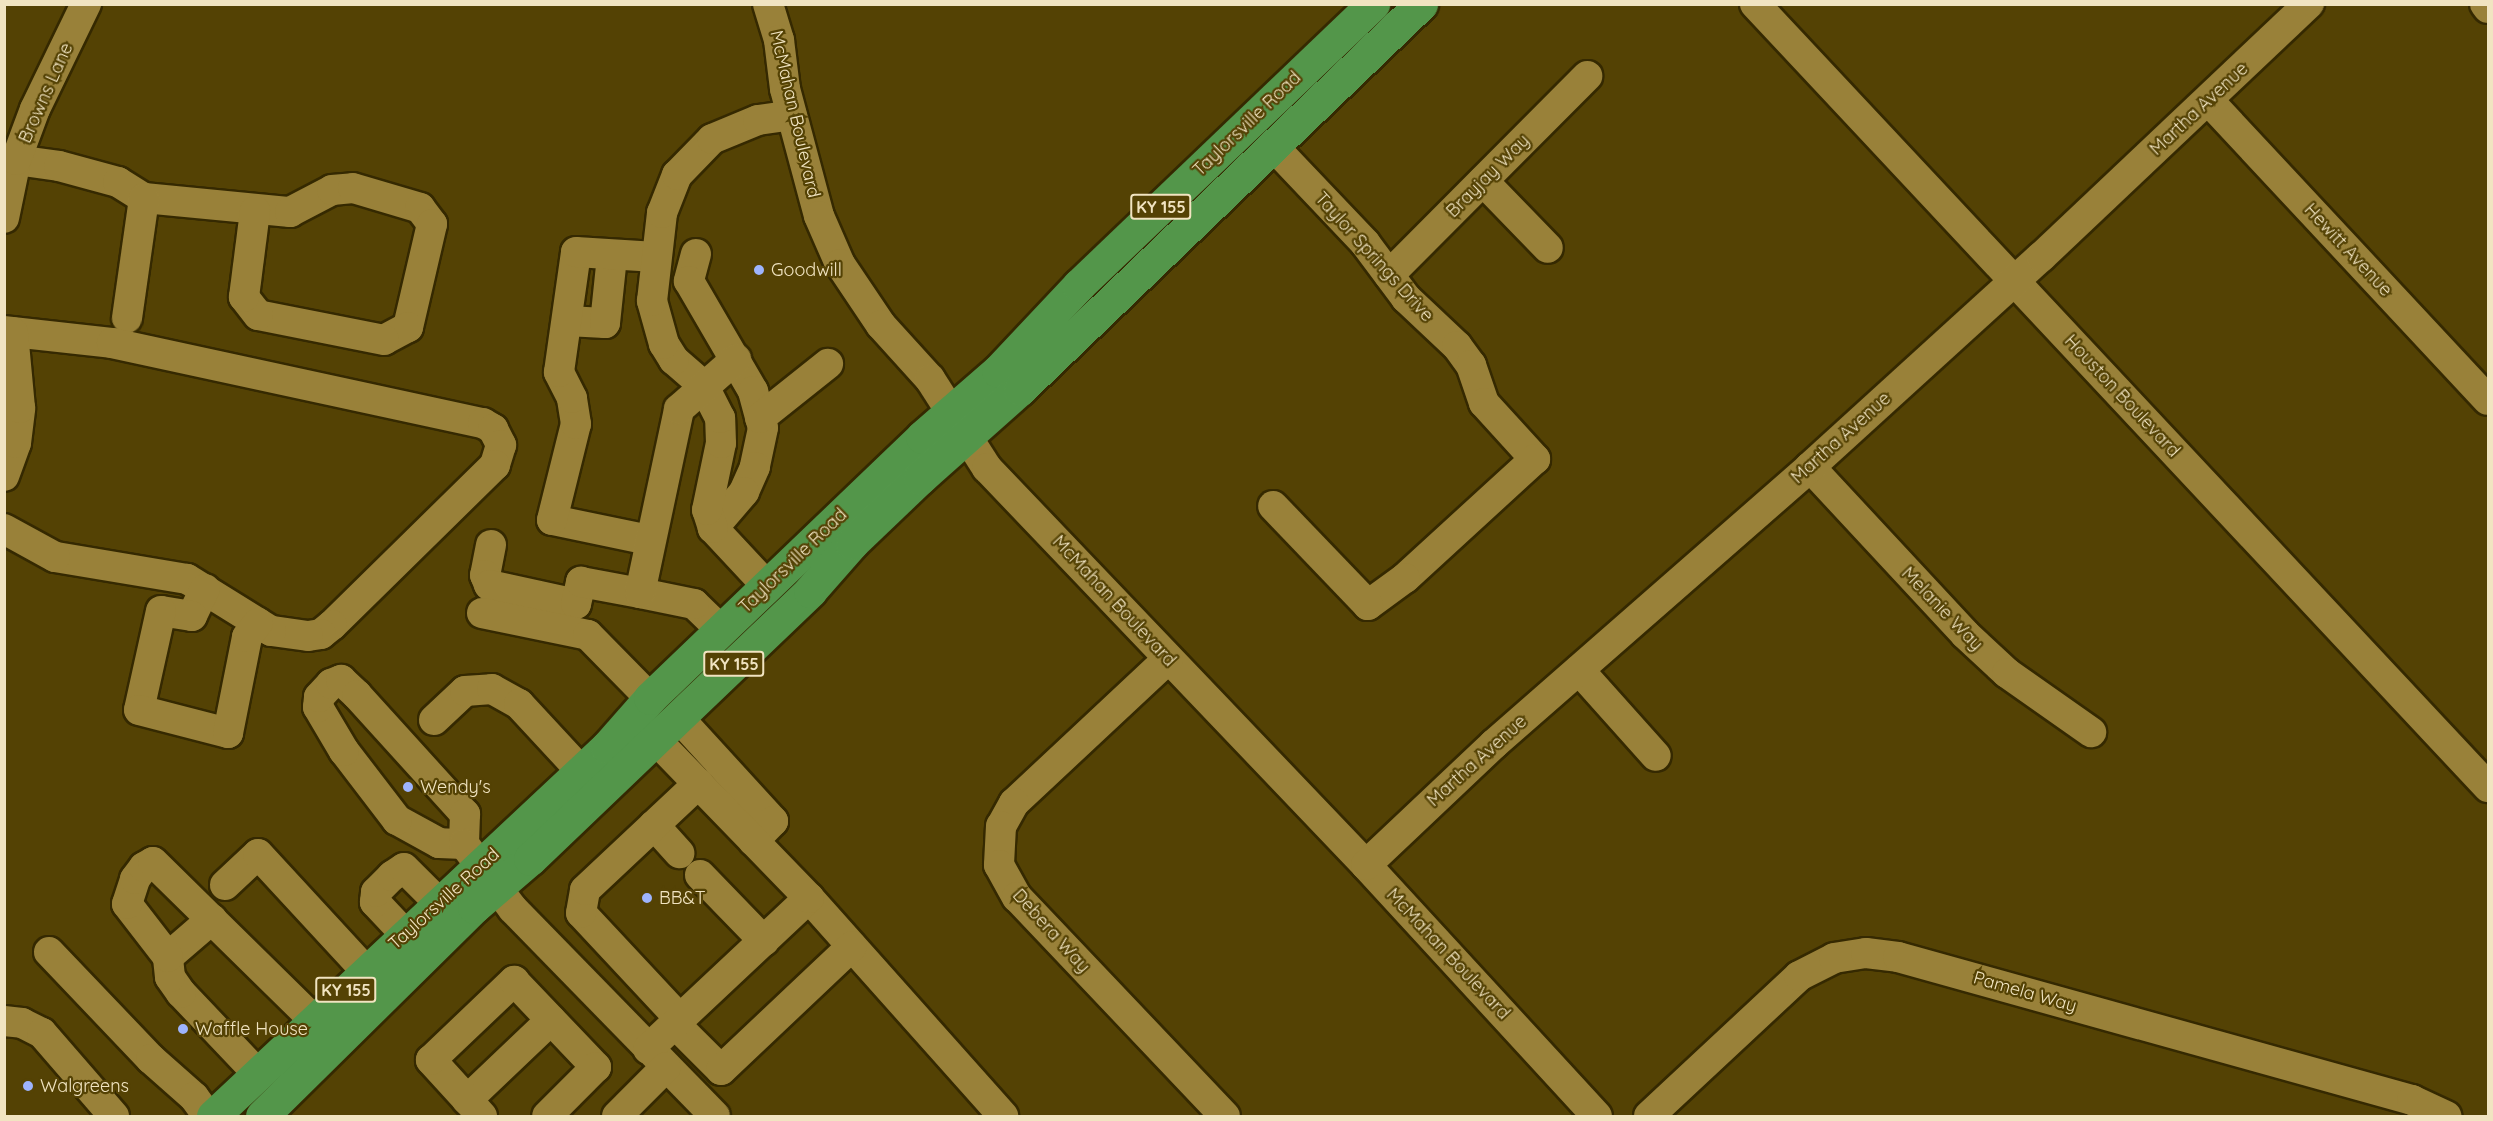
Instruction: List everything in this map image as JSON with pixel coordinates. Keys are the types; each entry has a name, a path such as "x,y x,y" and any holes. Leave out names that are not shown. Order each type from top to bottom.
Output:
{"main road":[{"name":"Taylorsville Road","path":"262,1116 481,865 667,728 810,591 958,424 998,371 1079,285 1373,4"},
{"name":"Taylorsville Road","path":"213,1116 438,902 581,771 650,698 767,586 958,424 1273,146 1421,4"}],"street":[{"name":"Browns Lane","path":"4,218 16,160 35,109 86,4"},
{"name":"McMahan Boulevard","path":"768,4 792,115 819,216 840,264 881,325 930,380 987,468 1366,864 1598,1116"},
{"name":"Houston Boulevard","path":"1755,4 2488,788"},
{"name":"Martha Avenue","path":"1366,864 1579,670 1810,467 2015,280 2309,4"},
{"name":"Brayjay Way","path":"1389,275 1587,76"},
{"name":"Hewitt Avenue","path":"2208,100 2488,400"},
{"path":"767,586 712,528 708,501 721,443 720,418 704,386 674,360 654,318 656,258 669,189 699,149 734,127 792,115"},
{"name":"Taylor Springs Drive","path":"1273,146 1365,243 1406,298 1457,346 1471,365 1484,403 1535,459 1405,578 1368,605 1273,506"},
{"path":"16,160 59,166 118,182 144,198 255,211 290,212 332,190 353,188 420,208 432,224 408,327 384,340 258,315 243,297 255,211"},
{"path":"1483,181 1548,248"},
{"path":"127,318 144,198"},
{"path":"649,540 552,520 576,424 572,398 559,372 576,252 656,258"},
{"path":"696,254 689,281 753,391 763,428 755,467 744,492 712,528"},
{"path":"4,476 16,444 20,408 9,331 112,343 483,423 493,429 501,446 495,465 321,634 308,636 271,631 187,579 55,557 4,529"},
{"path":"640,593 675,417 682,404 736,359"},
{"path":"760,418 828,364"},
{"name":"Melanie Way","path":"1810,467 1965,634 2007,673 2091,732"},
{"path":"491,544 485,575 489,585 576,604 581,582 640,593 694,604 721,630"},
{"path":"205,589 192,616 161,610 139,710 228,733 248,637 258,623"},
{"path":"482,613 588,635 650,698"},
{"name":"Debera Way","path":"1168,659 1014,803 1001,825 999,865 1017,897 1225,1116"},
{"path":"1579,670 1656,756"},
{"path":"481,865 397,820 344,751 318,707 318,697 331,684 341,680 357,694 465,814 481,865 513,909 715,1116"},
{"path":"434,720 465,691 492,689 519,704 581,771"},
{"path":"667,728 699,783 809,898 1004,1116"},
{"path":"667,728 773,821 754,841"},
{"path":"699,783 585,890 581,913 721,1070 852,946"},
{"path":"654,825 679,853"},
{"path":"225,885 258,854 366,971"},
{"path":"258,1074 182,993 170,977 168,957 127,904 135,879 144,867 153,862 314,1020"},
{"path":"405,934 375,902 376,892 392,876 404,868 438,902"},
{"path":"700,875 764,940"},
{"path":"617,1116 657,1058 677,1022 809,898"},
{"path":"168,957 212,919"},
{"path":"50,952 151,1059 194,1097 208,1116"},
{"name":"Pamela Way","path":"1649,1116 1799,976 1834,958 1866,953 1898,957 2412,1100 2447,1116"},
{"path":"547,1116 596,1067 514,981 431,1060 474,1108 551,1020"},
{"path":"4,1021 22,1023 42,1033 114,1116"}],"place":[{"name":"Goodwill","path":"759,270"},
{"name":"Wendy's","path":"408,787"},
{"name":"BB&T","path":"647,898"},
{"name":"Waffle House","path":"183,1029"},
{"name":"Walgreens","path":"28,1086"}]}
